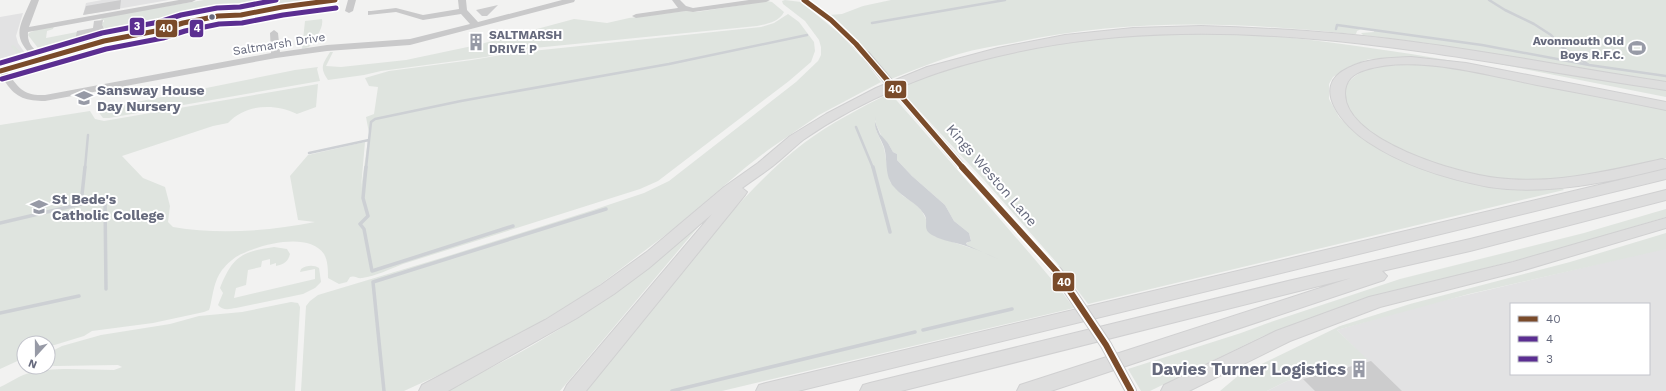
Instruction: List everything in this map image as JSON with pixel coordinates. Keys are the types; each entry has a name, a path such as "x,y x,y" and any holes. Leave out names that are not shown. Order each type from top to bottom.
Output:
{"highway":[{"path":"431,390 543,330 595,299 645,263 733,188 802,135 826,120 882,90 931,70 997,51 1073,37 1127,32 1183,30 1282,33 1318,35 1416,45 1666,86"},
{"path":"1282,33 1413,51 1666,100"},
{"path":"1666,106 1461,66 1404,61 1373,64 1352,71 1343,78 1339,84 1337,96 1342,109 1353,123 1381,144 1421,163 1466,177 1514,184 1554,185 1571,183 1666,163"},
{"path":"574,391 727,206 763,166"},
{"path":"766,391 1666,174"},
{"path":"870,391 1288,287 1470,245 1666,195"},
{"path":"1171,391 1283,336 1376,302 1515,267 1666,223"},
{"path":"1027,391 1470,245"},
{"path":"1189,391 1225,368 1239,357"}],"street":[{"path":"35,0 24,30 23,40 26,47 40,59"},
{"path":"24,30 192,0"},
{"path":"1,71 104,41 161,30 207,24 241,15 282,7 335,0"},
{"path":"347,11 352,0"},
{"path":"462,0 463,11 476,25"},
{"name":"Saltmarsh Drive","path":"1,71 20,95 28,98 39,99 276,55 327,48 410,42 571,0"},
{"path":"676,0 685,9"},
{"path":"636,16 685,9 697,10 766,0"},
{"name":"Kings Weston Lane","path":"804,0 831,20 866,55 977,184 1057,272 1106,345 1131,391"},
{"path":"371,13 384,14 399,11 420,20 463,11"},
{"path":"274,33 276,55"}],"shaded area":[{"path":"102,0 169,0 83,15 86,3"},
{"path":"204,0 306,0 236,12 223,12 201,16 201,12 186,15 186,18 165,25 105,37 47,53 41,52 28,35 36,30 54,26 53,29 47,31 46,38 77,32 76,40 103,35 105,30 104,27 100,28 101,23 104,22 104,20 101,21 102,17"},
{"path":"891,0 1666,0 1666,83 1425,43 1363,35 1361,33 1374,32 1374,30 1361,29 1357,31 1356,34 1352,34 1224,25 1140,26 1097,29 1055,35 972,51 950,57 891,79 868,52 829,15 842,14 863,6"},
{"path":"767,1 772,2 784,12 776,20 757,26 514,50 486,57 381,71 328,80 323,69 324,63 330,52 333,52 326,66 341,67 406,60 477,45 574,19 607,23 629,18 685,11 697,12"},
{"path":"782,1 801,2 840,34 864,60 881,82 819,115 768,150 672,230 594,289 534,326 465,363 404,391 301,391 306,306 318,295 451,255 644,193 669,181 796,82 818,61 821,55 821,47 819,40 805,21 783,4"},
{"path":"23,13 16,36 18,43 25,53 10,58 12,60 0,63 0,17"},
{"path":"788,14 799,22 814,42 815,51 811,62 789,81 658,181 640,189 403,264 372,276 360,278 353,276 350,277 347,282 339,284 328,278 328,266 324,254 317,247 308,243 297,242 286,242 262,246 238,256 229,262 222,270 215,283 209,310 153,323 92,331 84,336 56,345 56,335 16,335 16,362 0,369 0,125 90,111 95,119 104,121 318,84 316,107 297,114 288,110 270,107 252,109 243,112 228,123 213,126 122,156 143,178 165,187 170,206 168,222 173,227 208,231 262,230 315,222 298,220 290,176 308,155 365,142 361,188 369,133 366,117 374,114 378,87 369,86 365,78 389,71 513,53 761,27 774,23"},
{"path":"322,19 322,26 316,37 309,47 302,49 305,21"},
{"path":"1195,33 1261,35 1335,43 1487,67 1415,57 1369,59 1350,66 1333,77 1329,84 1329,99 1339,117 1352,130 1396,157 1525,189 1562,188 1564,190 1088,304 1057,263 984,180 898,88 970,63 1044,45 1120,36"},
{"path":"13,45 29,59 0,68 0,63 11,60 10,58 18,55 11,46"},
{"path":"1433,51 1666,89 1666,97"},
{"path":"1410,64 1460,68 1666,110 1666,158 1563,178 1529,180 1509,179 1464,172 1418,158 1378,137 1358,122 1348,109 1344,89 1350,81 1364,71 1382,66"},
{"path":"318,67 317,69 320,81 109,118 103,118 97,110 295,70"},
{"path":"890,93 1035,259 1074,308 722,391 583,391 711,236 755,187 804,143 835,122","holes":["875,123 882,137 888,143 893,152 897,154 897,160 912,176 945,205 954,221 969,233 971,240 966,244 971,248 934,236 922,211 913,202 903,196 890,182 884,148 876,130"]},
{"path":"875,122 880,134 888,143 893,152 897,154 897,160 912,176 945,205 954,221 969,233 971,241 966,243 967,245 982,252 941,239 927,231 926,217 921,210 898,191 891,183 887,173 884,147 877,132"},
{"path":"1666,209 1666,217 1552,251 1392,292 1337,308 1263,336 1150,391 1141,391 1128,369 1241,333 1400,279 1584,233"},
{"path":"698,226 560,391 443,391 529,348 550,335 620,287"},
{"path":"1666,233 1666,249 1469,294 1337,330 1368,360 1287,381 1267,391 1220,391 1239,375 1340,326 1410,304 1570,262"},
{"path":"274,247 287,249 290,254 287,261 276,266 276,263 270,265 270,259 262,261 261,267 248,270 246,285 236,288 234,298 315,279 315,269 300,272 301,269 308,266 315,266 319,268 321,282 315,288 303,294 231,309 224,309 220,307 218,305 223,293 220,288 234,262 240,257 253,251"},
{"path":"1666,248 1666,391 1267,391 1287,381 1367,360 1337,330 1420,306"},
{"path":"291,302 298,303 300,307 295,391 0,391 0,387 23,375 56,375 56,369 58,369 114,370 122,367 118,365 56,366 56,349 62,346 101,335 170,324 199,316 242,312"}],"building":[{"path":"121,0 120,9 83,15 86,6"},
{"path":"498,5 487,16 482,16 476,10"},
{"path":"103,20 102,25 105,30 103,35 75,40 77,31 93,28 94,21"},
{"name":"Davies Turner Logistics","path":"1371,361 1402,391 1315,391 1303,379"}],"waterway":[{"path":"872,23 1005,0"},
{"path":"1489,0 1505,10 1534,24 1551,35 1562,47 1589,65"},
{"path":"1336,29 1337,25 1482,45 1589,65"},
{"path":"366,168 371,122 375,119 461,101 669,64 807,35"},
{"path":"1589,65 1666,76"},
{"path":"856,127 873,168"},
{"path":"85,168 88,135"},
{"path":"309,153 369,140"},
{"path":"0,223 81,204 85,167"},
{"path":"366,167 363,198 368,216 360,224 364,229 372,271 513,226"},
{"path":"873,167 890,232"},
{"path":"105,199 106,289"},
{"path":"384,391 373,282 606,209"},
{"path":"0,313 79,296"},
{"path":"923,330 1012,309"},
{"path":"672,391 915,332"}],"transit line":[{"name":"3","path":"0,63 102,33 159,22 181,15 217,8 240,7 276,0"},
{"name":"40","path":"0,71 104,41 161,30 183,23 218,16 241,15 282,7 335,0"},
{"name":"40","path":"804,0 831,20 856,44 977,184 1057,272 1106,345 1131,391"},
{"name":"4","path":"2,79 106,49 163,38 185,31 219,24 242,23 283,15 336,8"}],"place":[{"name":"SALTMARSH DRIVE P","path":"476,42"},
{"name":"Avonmouth Old Boys R.F.C.","path":"1637,48"},
{"name":"Sansway House Day Nursery","path":"84,98"},
{"name":"St Bede's Catholic College","path":"39,207"},
{"name":"Davies Turner Logistics","path":"1359,369"}]}
